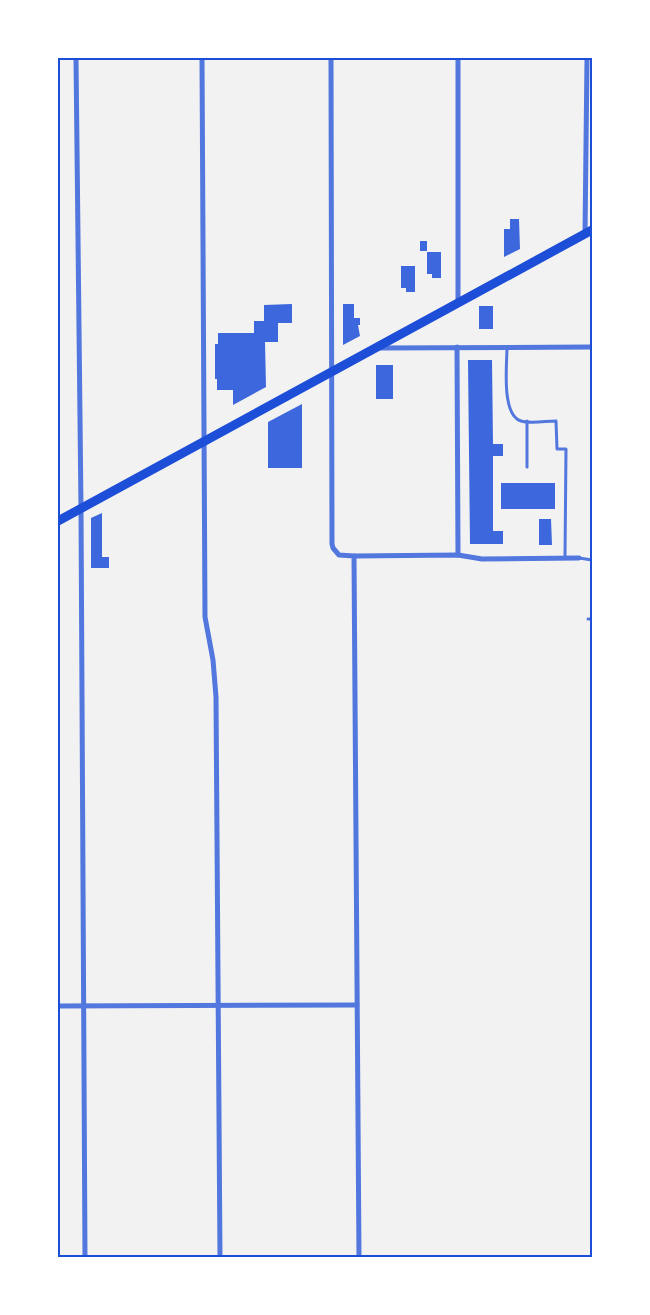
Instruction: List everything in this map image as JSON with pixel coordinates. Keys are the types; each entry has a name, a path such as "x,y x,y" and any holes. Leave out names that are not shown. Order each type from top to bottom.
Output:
{"main road":[{"path":"58,521 589,232"}],"street":[{"path":"76,58 81,508 85,1258"},
{"path":"202,58 205,621 213,660 216,697 220,1258"},
{"path":"331,58 333,548 339,555 354,556 458,555 482,559 580,558"},
{"path":"458,58 458,304"},
{"path":"587,58 589,232"},
{"path":"377,348 592,347"},
{"path":"457,348 458,555"},
{"path":"354,556 359,1258"},
{"path":"58,1006 357,1004"}],"lane":[{"path":"507,347 507,403 512,414 520,421 556,421 557,449 566,449 566,558"},
{"path":"527,421 527,467"},
{"path":"580,558 592,560"}],"building":[{"path":"510,219 519,219 520,249 504,257 504,229 510,229"},
{"path":"420,241 427,241 427,251 420,251"},
{"path":"427,252 441,252 441,278 432,278 432,274 427,274"},
{"path":"401,266 415,266 415,292 406,292 406,288 401,288"},
{"path":"292,304 292,323 278,323 278,342 265,342 266,387 233,405 233,390 217,390 217,379 215,379 215,344 218,344 218,333 254,333 254,321 264,321 264,305"},
{"path":"343,304 354,304 354,318 360,318 360,325 358,325 360,336 343,345"},
{"path":"479,306 493,306 493,329 479,329"},
{"path":"468,360 492,360 493,444 503,444 503,456 493,456 493,531 503,531 503,544 470,544"},
{"path":"376,365 393,365 393,399 376,399"},
{"path":"302,404 302,468 268,468 268,422"},
{"path":"501,483 555,483 555,509 501,509"},
{"path":"102,513 102,557 109,557 109,568 91,568 91,518"},
{"path":"539,519 551,519 552,545 539,545"}]}
